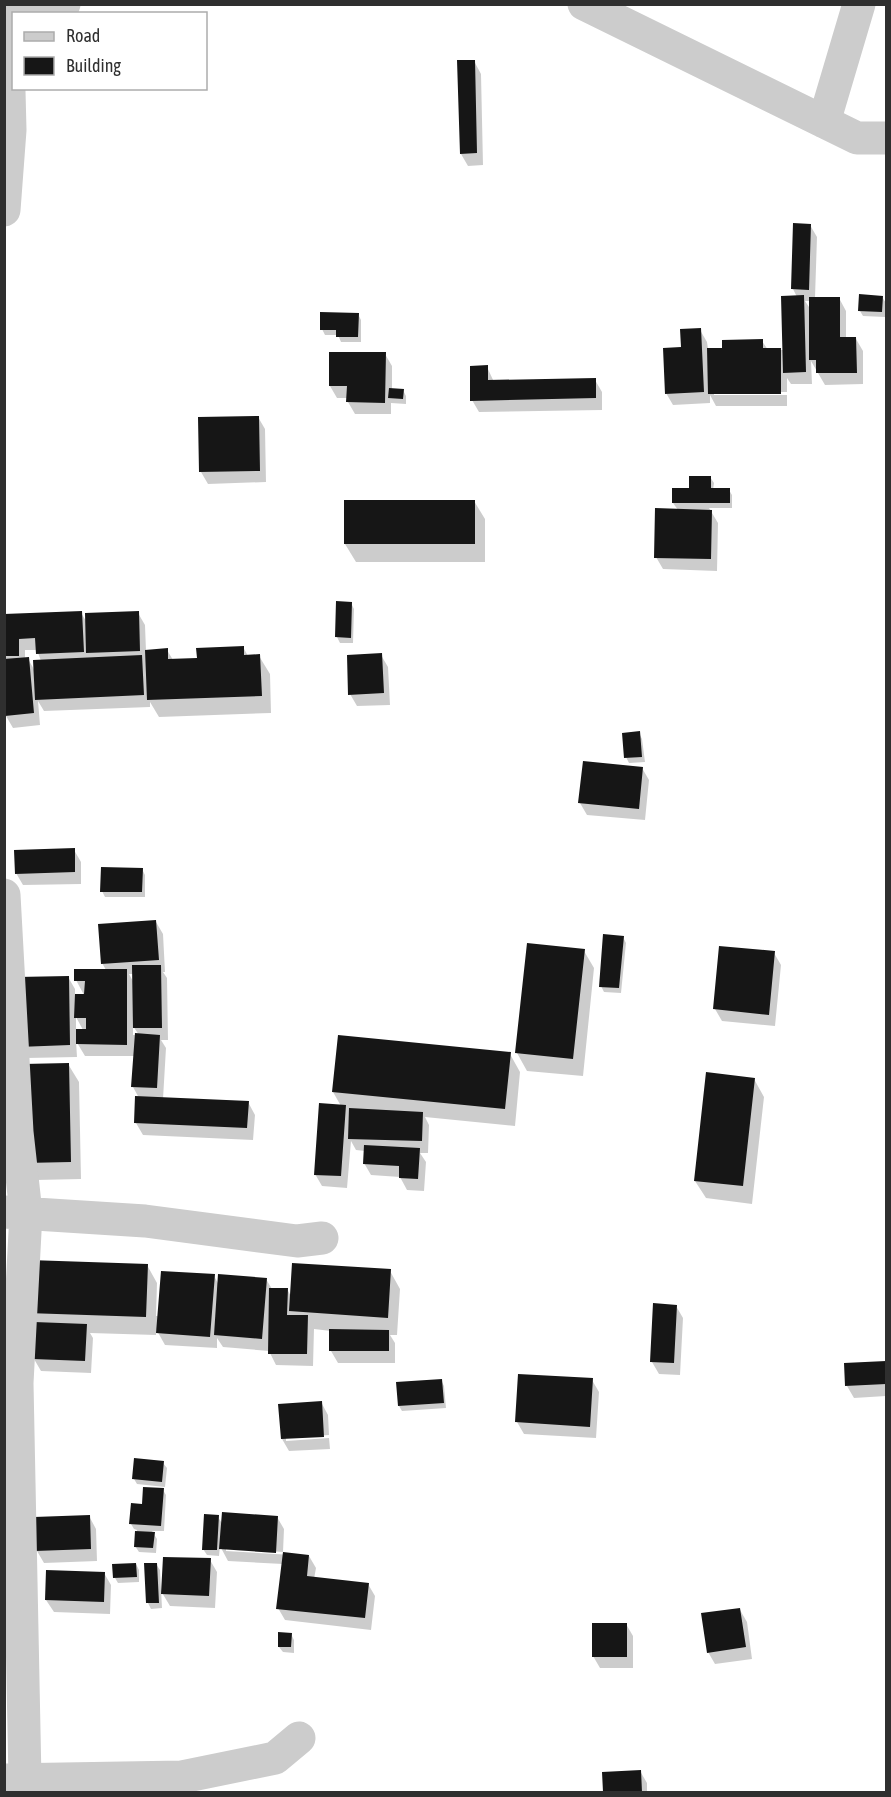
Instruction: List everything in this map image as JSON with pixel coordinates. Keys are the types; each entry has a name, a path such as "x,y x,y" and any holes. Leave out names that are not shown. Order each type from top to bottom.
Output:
{"street":[{"path":"584,4 857,138 886,138"},
{"path":"824,122 858,4"},
{"path":"4,210 10,130 16,90"},
{"path":"4,895 16,1132 11,1383 15,1780 182,1777 275,1758 299,1738"},
{"path":"15,1212 145,1221 297,1241 322,1238"}],"building":[{"path":"457,60 475,60 477,153 460,154"},
{"path":"793,223 811,224 809,290 791,289"},
{"path":"859,294 883,296 882,312 858,311"},
{"path":"804,295 806,372 783,373 781,296"},
{"path":"809,297 840,297 840,337 856,337 857,373 816,373 816,360 809,360"},
{"path":"320,312 359,313 358,337 336,337 336,330 320,330"},
{"path":"701,328 704,392 665,394 663,348 681,347 680,329"},
{"path":"763,339 763,348 781,348 781,394 708,394 707,348 722,348 722,340"},
{"path":"329,352 386,352 385,403 346,402 347,386 329,386"},
{"path":"488,365 488,380 596,378 596,398 470,401 470,366"},
{"path":"389,388 404,389 403,399 388,398"},
{"path":"259,416 260,471 199,472 198,417"},
{"path":"689,476 711,476 711,488 730,488 730,503 672,503 672,488 689,488"},
{"path":"344,500 475,500 475,544 344,544"},
{"path":"655,508 712,510 711,559 654,558"},
{"path":"336,601 352,602 351,638 335,637"},
{"path":"82,611 84,652 36,654 35,638 19,639 19,656 4,656 4,614"},
{"path":"139,611 140,651 86,653 85,613"},
{"path":"244,646 244,655 260,654 262,696 147,700 145,650 168,648 168,659 197,658 196,648"},
{"path":"382,653 384,693 348,695 347,655"},
{"path":"142,655 144,695 35,700 33,660"},
{"path":"29,657 34,713 5,716 4,659"},
{"path":"640,731 642,757 624,758 622,733"},
{"path":"583,761 643,767 639,809 578,803"},
{"path":"75,848 75,872 15,874 14,850"},
{"path":"101,867 143,868 142,892 100,892"},
{"path":"156,920 159,960 101,964 98,924"},
{"path":"603,934 624,936 619,988 599,987"},
{"path":"527,943 585,949 573,1059 515,1053"},
{"path":"719,946 775,951 769,1015 713,1009"},
{"path":"132,965 161,965 162,1028 133,1028"},
{"path":"74,969 127,969 127,1045 76,1044 76,1029 86,1029 86,1018 74,1018 75,994 84,994 85,981 74,981"},
{"path":"69,976 70,1045 18,1047 17,977"},
{"path":"135,1033 160,1035 157,1088 131,1087"},
{"path":"338,1035 511,1052 505,1109 332,1092"},
{"path":"69,1063 71,1162 24,1163 23,1064"},
{"path":"706,1072 755,1078 743,1186 694,1181"},
{"path":"135,1096 249,1101 247,1128 134,1123"},
{"path":"319,1103 346,1105 341,1176 314,1175"},
{"path":"349,1108 423,1112 422,1141 348,1139"},
{"path":"364,1145 420,1148 418,1179 399,1178 399,1166 363,1164"},
{"path":"29,1260 148,1264 146,1317 27,1313"},
{"path":"292,1263 391,1269 388,1318 289,1311"},
{"path":"161,1271 215,1274 210,1337 156,1333"},
{"path":"218,1274 267,1278 262,1339 214,1335"},
{"path":"269,1288 288,1288 287,1315 308,1315 307,1354 268,1354"},
{"path":"653,1303 677,1305 674,1363 650,1362"},
{"path":"34,1322 87,1324 85,1361 33,1359"},
{"path":"329,1329 389,1330 389,1351 329,1351"},
{"path":"886,1361 886,1384 845,1386 844,1363"},
{"path":"518,1374 593,1378 590,1427 515,1422"},
{"path":"442,1379 444,1403 398,1406 396,1382"},
{"path":"322,1401 324,1437 281,1439 278,1404"},
{"path":"134,1458 164,1461 162,1482 132,1479"},
{"path":"143,1487 164,1488 161,1526 129,1524 131,1503 142,1504"},
{"path":"222,1512 278,1516 276,1553 219,1549"},
{"path":"204,1514 219,1515 217,1550 202,1550"},
{"path":"90,1515 91,1549 35,1551 34,1517"},
{"path":"135,1531 155,1532 153,1548 134,1547"},
{"path":"283,1552 309,1555 307,1576 369,1583 365,1618 276,1609"},
{"path":"163,1557 211,1558 209,1596 161,1594"},
{"path":"136,1563 137,1577 113,1578 112,1564"},
{"path":"144,1563 157,1563 159,1603 146,1603"},
{"path":"46,1570 105,1572 104,1602 45,1600"},
{"path":"740,1608 746,1647 707,1653 701,1613"},
{"path":"592,1623 627,1623 627,1657 592,1657"},
{"path":"278,1632 292,1633 291,1647 278,1647"},
{"path":"641,1770 642,1792 603,1792 602,1772"}]}
